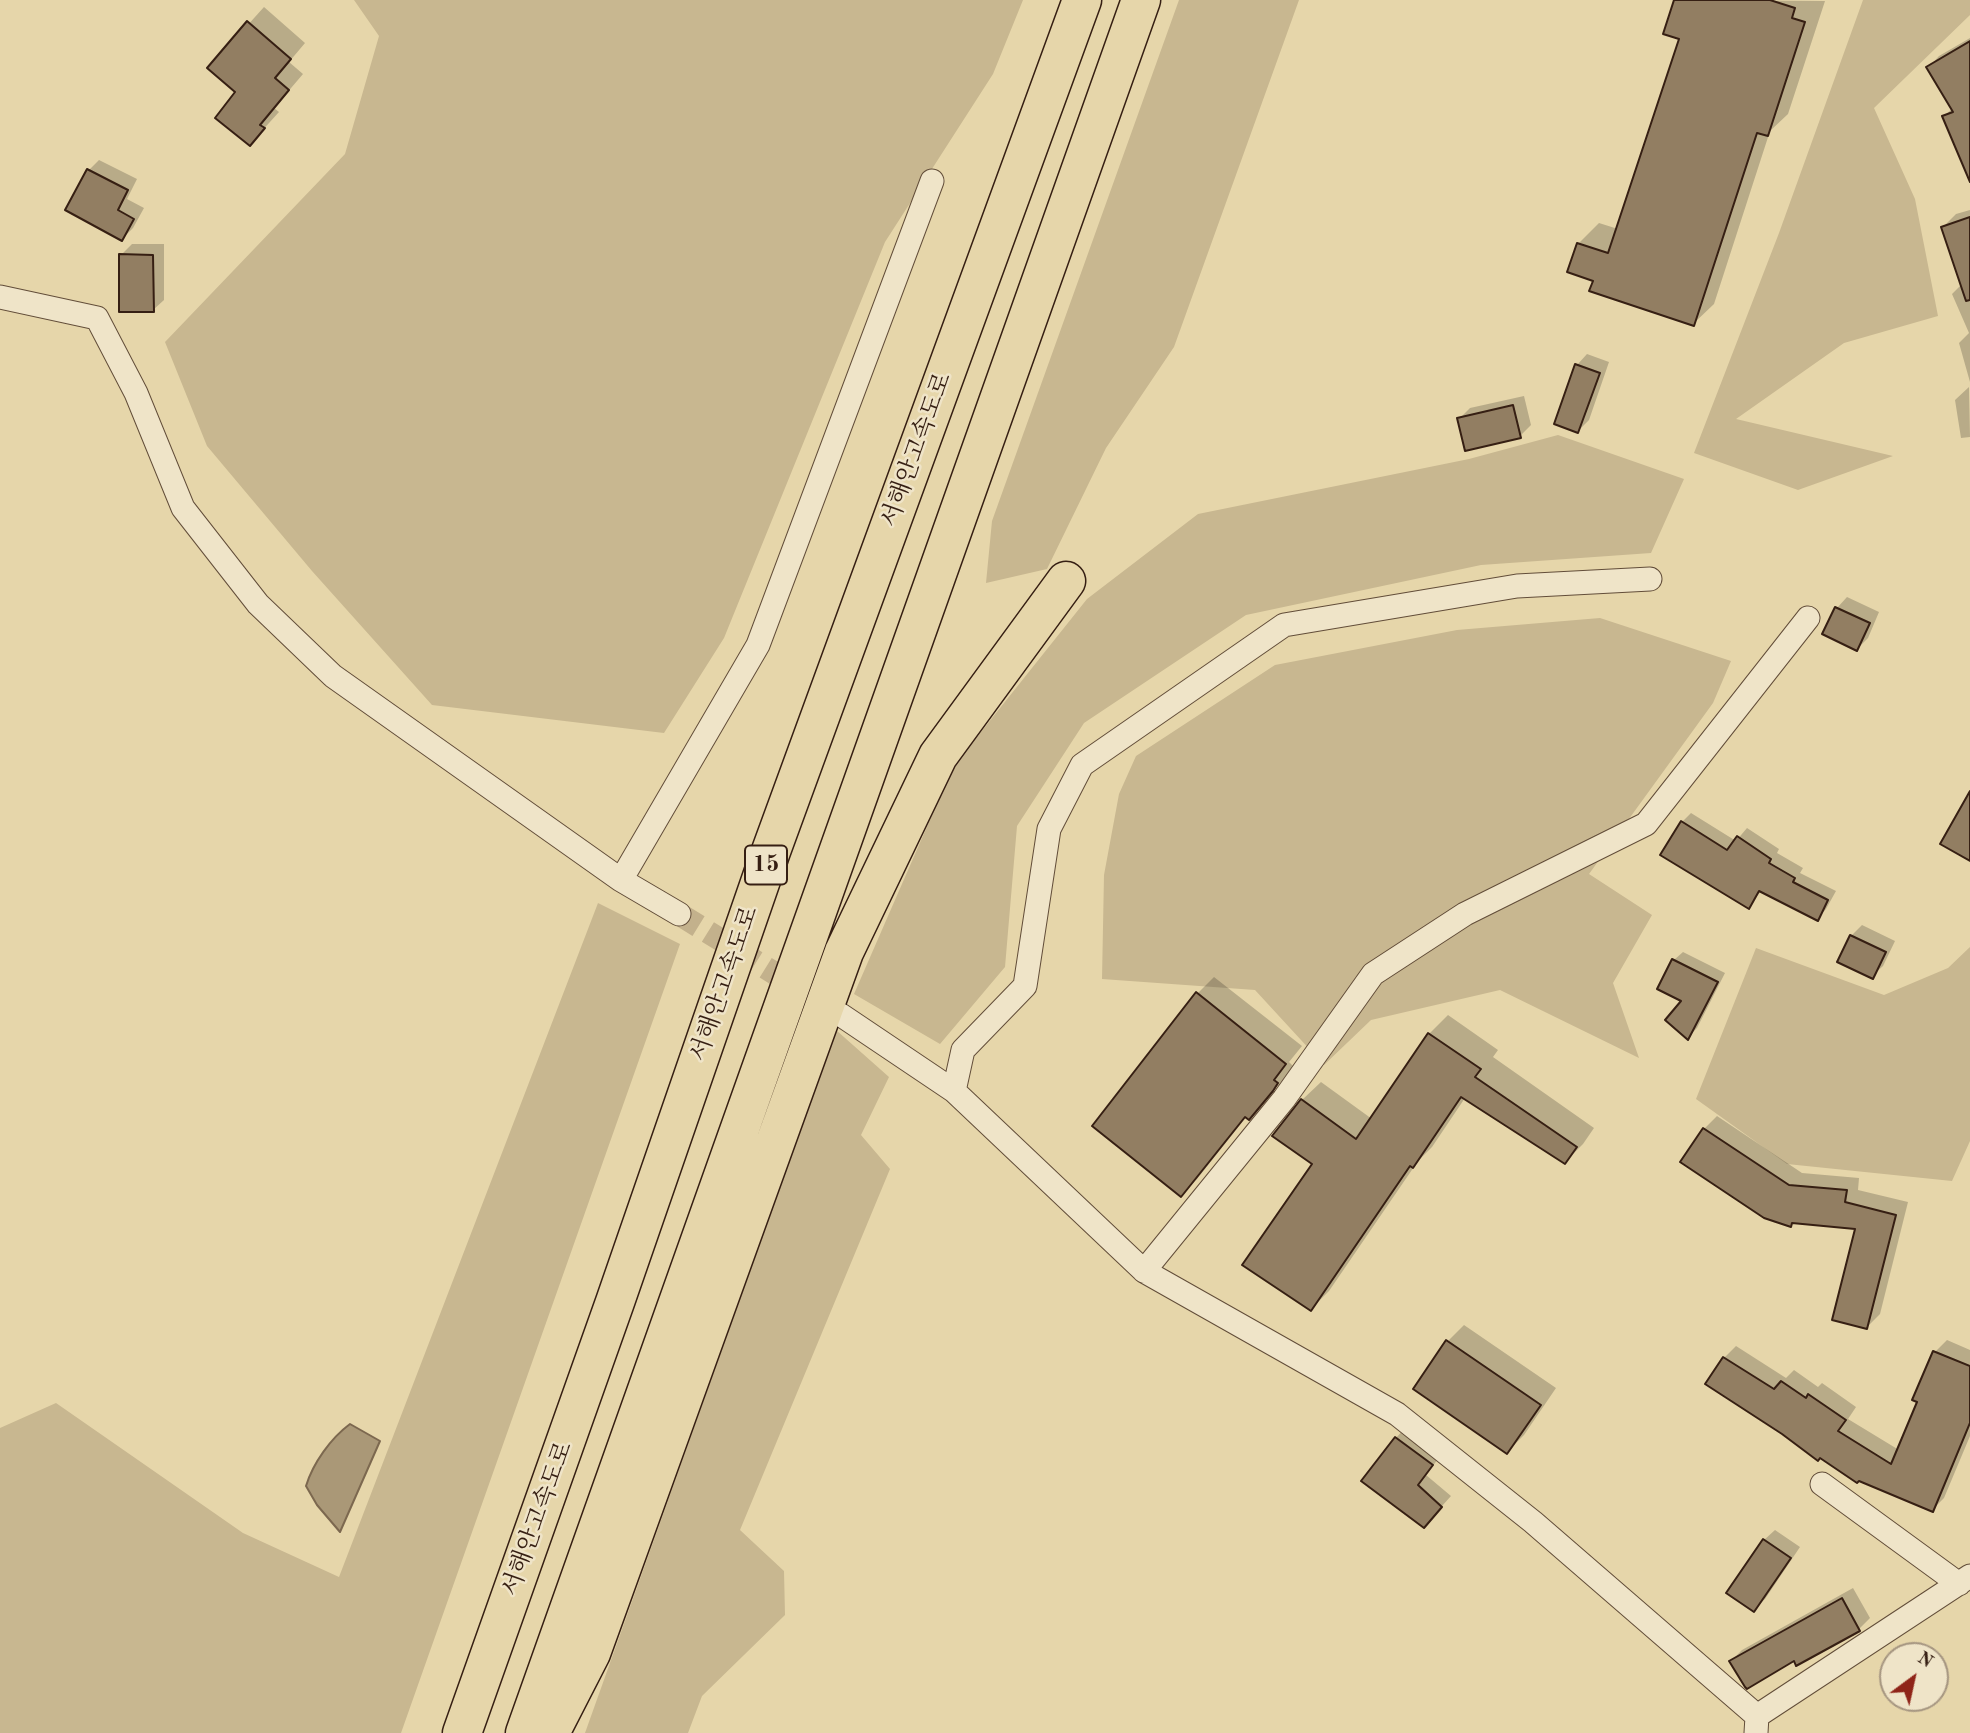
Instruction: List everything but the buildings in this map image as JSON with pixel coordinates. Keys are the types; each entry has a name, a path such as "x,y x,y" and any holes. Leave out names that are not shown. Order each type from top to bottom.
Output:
{"highway":[{"name":"서해안고속도로","path":"462,1733 771,851 1082,0"},
{"name":"15","path":"526,1733 1141,0"},
{"path":"550,1733 591,1653 844,952 938,756 1066,580"}],"street":[{"path":"621,880 758,645 932,181"},
{"path":"0,297 97,318 135,393 183,508 258,604 333,676 621,880 679,914"},
{"path":"954,1091 964,1050 1025,986 1049,829 1082,765 1284,625 1517,586 1650,579"},
{"path":"1144,1270 1284,1099 1373,974 1465,914 1646,824 1808,618"},
{"path":"841,1015 954,1091 1144,1270 1397,1414 1533,1522 1756,1725 1964,1580 1822,1484"}],"shaded area":[{"path":"354,0 1023,0 993,74 885,242 724,638 664,733 432,705 312,571 207,446 165,342 345,154 379,36"},
{"path":"1179,0 1299,0 1174,347 1106,448 1047,569 986,583 992,521"},
{"path":"1863,0 1970,0 1970,15 1874,108 1915,199 1938,316 1844,343 1736,419 1893,456 1798,490 1694,453 1779,233"},
{"path":"1558,435 1684,479 1651,553 1481,565 1246,615 1084,723 1017,826 1005,967 940,1044 854,994 953,767 1087,599 1198,514 1469,459"},
{"path":"1600,618 1731,661 1713,703 1589,874 1652,915 1613,983 1639,1058 1500,990 1371,1020 1324,1065 1255,990 1102,979 1104,875 1119,794 1136,756 1275,665 1457,630"},
{"path":"598,903 680,944 401,1733 0,1733 0,1428 56,1403 243,1533 339,1577"},
{"path":"1970,947 1970,1141 1952,1181 1787,1164 1696,1099 1756,948 1884,995 1948,968"},
{"path":"836,1030 889,1077 861,1135 890,1169 740,1530 784,1571 785,1615 702,1696 688,1733 585,1733"},
{"path":"350,1424 380,1441 340,1532 317,1505 306,1486 324,1452"}],"tunnel":[{"path":"679,914 800,989"}]}
